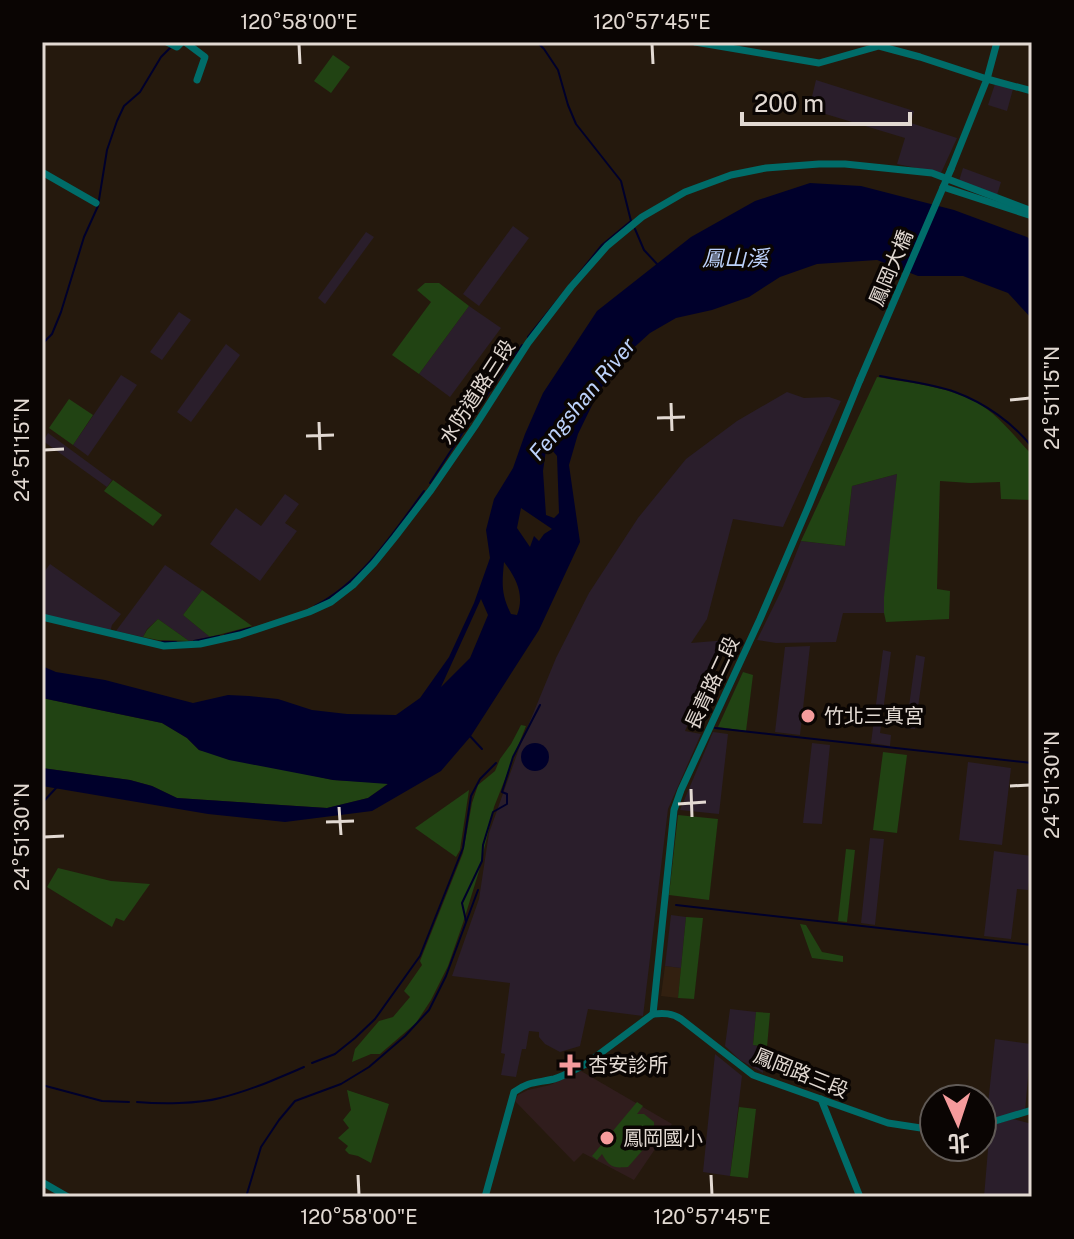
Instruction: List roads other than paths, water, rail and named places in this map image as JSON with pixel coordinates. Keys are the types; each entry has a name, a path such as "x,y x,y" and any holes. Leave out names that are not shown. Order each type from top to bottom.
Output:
{"street":[{"path":"167,42 177,47 183,42 205,57 197,80"},
{"path":"695,42 819,63 879,46 1032,91"},
{"name":"鳳岡大橋","path":"860,380 946,183 987,79 997,42"},
{"name":"水防道路三段","path":"42,617 164,646 200,644 240,635 331,602 374,563 431,490 511,368 607,246 642,217 685,192 731,175 766,168 845,164 932,173 946,183 1032,214"},
{"path":"42,172 96,203"},
{"name":"長青路二段","path":"653,1014 674,810 760,619 860,380"},
{"path":"485,1197 514,1092 531,1082 555,1078 586,1064 653,1014"},
{"name":"鳳岡路三段","path":"653,1014 675,1015 748,1072 888,1123 918,1128"},
{"path":"821,1099 860,1197"},
{"path":"830,1122 845,1108"},
{"path":"998,1120 1032,1110"},
{"path":"42,1182 68,1197"}],"water":[{"name":"鳳山溪","path":"810,183 861,186 954,210 1027,237 1032,241 1032,319 1008,293 963,276 918,276 877,260 817,264 780,277 749,297 676,318 650,333 628,353 599,391 578,434 569,465 580,542 539,630 471,736 441,771 372,811 285,822 208,814 42,786 42,768 130,780 177,798 327,808 368,798 388,784 333,780 229,760 199,750 187,738 162,723 42,698 42,666 56,672 105,680 193,703 228,695 249,696 278,699 312,710 396,715 420,698 449,657 474,603 490,558 486,530 494,499 513,468 543,393 597,311 691,237 755,201","holes":["551,449 557,456 559,513 554,518 546,515 543,471 546,450","521,508 552,529 539,541 534,536 530,547 517,528","504,562 518,587 520,601 517,615 511,614 503,589","481,599 488,615 470,658 441,687"]},
{"path":"535,743 545,747 549,757 545,767 535,771 525,767 521,757 525,747"}],"waterway":[{"path":"537,42 558,70 576,124 621,181 631,221"},
{"path":"42,344 52,334 61,312 84,237 98,206 107,150 117,121 124,106 140,92 161,57 171,47"},
{"path":"528,337 602,245 631,221"},
{"path":"635,229 644,250 658,265"},
{"path":"430,483 522,345"},
{"path":"880,376 937,387 966,397 1007,422 1032,447"},
{"path":"315,606 348,584 362,570 424,491"},
{"path":"225,635 250,628"},
{"path":"194,641 219,636"},
{"path":"162,642 176,642"},
{"path":"466,921 462,903 482,861 483,845 493,812 507,804 507,794 502,792 513,757 540,705"},
{"path":"715,728 1032,763"},
{"path":"469,735 482,749"},
{"path":"312,1063 335,1054 375,1019 420,956 463,848 471,796 480,779 496,763"},
{"path":"42,803 57,787"},
{"path":"246,1197 261,1147 295,1101 341,1084 369,1067 429,1010 446,976 478,890"},
{"path":"676,905 1032,945"},
{"path":"137,1102 211,1100 252,1088 304,1067"},
{"path":"42,1085 102,1101 129,1102"}],"place":[{"name":"竹北三真宮","path":"808,716"},
{"name":"杏安診所","path":"570,1065"},
{"name":"鳳岡國小","path":"607,1138"}],"water label":[{"name":"Fengshan River","path":"582,399"}]}
